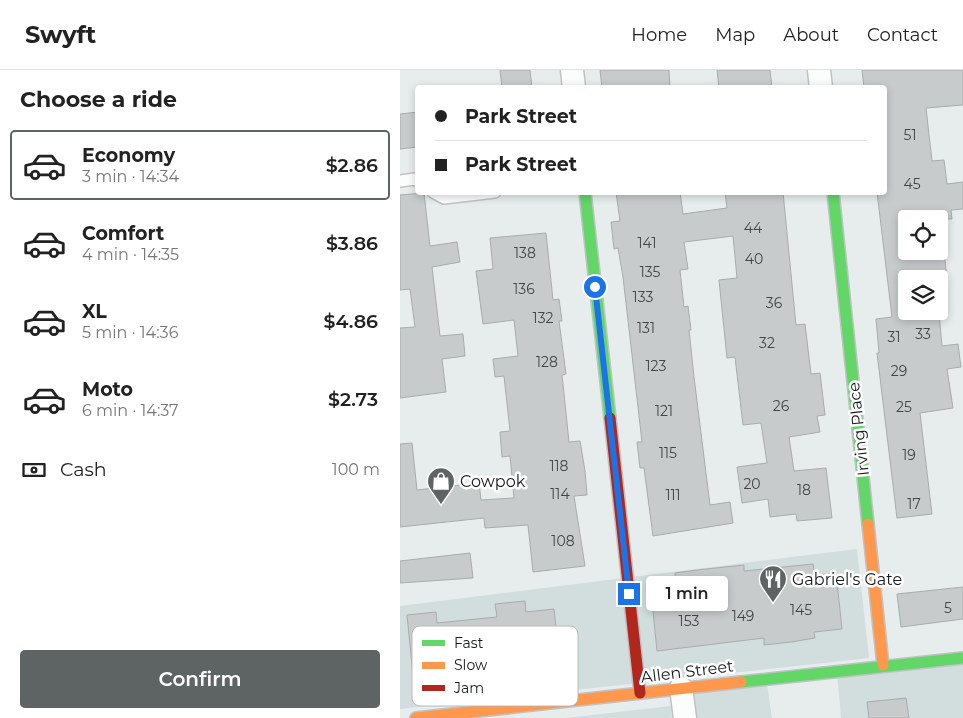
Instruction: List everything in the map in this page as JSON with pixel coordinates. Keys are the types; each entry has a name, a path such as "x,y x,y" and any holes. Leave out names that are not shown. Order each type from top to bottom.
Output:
{"street":[{"path":"572,70 574,85"},
{"path":"819,70 821,85"},
{"path":"585,195 640,693"},
{"name":"Irving Place","path":"833,195 883,665"},
{"name":"Allen Street","path":"578,701 883,665 963,658"},
{"path":"681,688 685,718"},
{"name":"Allen Street","path":"416,718 465,715 537,706"}],"lane":[{"path":"400,180 415,180"},
{"path":"438,195 444,198 470,195"}],"shaded area":[{"path":"857,549 869,658 578,690 578,626 412,626 412,706 428,706 400,709 400,606"},
{"path":"963,657 963,718 841,718 837,671"},
{"path":"766,678 772,718 692,718 688,688"},
{"path":"671,706 672,718 566,718"}],"building":[{"path":"500,70 530,70 532,85 502,85"},
{"path":"600,70 669,70 670,85 602,85"},
{"path":"717,70 770,70 772,85 719,85"},
{"path":"862,70 963,70 963,105 926,108 932,161 944,160 947,184 963,182 963,209 951,210 952,219 948,219 948,210 898,210 898,260 945,260 946,270 898,270 898,320 940,320 942,346 958,344 961,367 947,369 953,408 920,413 932,514 897,518 877,353 879,353 876,319 892,317 877,195 887,195 887,85 864,85"},
{"path":"415,112 415,147 400,149 400,114"},
{"path":"400,195 424,195 430,246 457,242 460,262 432,267 440,336 463,334 465,356 442,359 446,392 400,398 400,328 415,327 410,289 400,290"},
{"path":"616,195 680,195 683,214 727,208 725,195 783,195 796,325 805,324 811,374 820,373 825,415 817,416 820,432 789,437 794,471 826,468 832,518 797,521 796,514 770,517 768,499 742,503 737,467 767,463 761,423 743,425 735,357 727,358 719,280 737,278 733,236 684,242 688,269 680,270 684,307 688,306 694,377 710,505 730,502 733,523 653,536 644,468 640,468 637,442 642,442 623,277 618,248 614,249 611,222 620,221"},
{"path":"546,233 553,300 559,299 562,321 559,321 566,374 562,375 569,442 580,441 585,471 587,495 574,496 585,566 533,572 528,525 485,528 484,518 400,527 400,444 412,443 417,490 479,483 481,500 514,498 510,456 502,457 500,432 510,431 504,376 495,377 493,359 518,356 514,320 483,324 476,271 493,269 490,238"},
{"path":"470,553 473,578 400,583 400,561"},
{"path":"813,564 815,575 836,573 842,629 814,632 815,638 791,642 764,645 764,638 657,651 650,582 675,579 675,573 697,570 744,565 744,571"},
{"path":"963,587 963,619 901,627 897,594"},
{"path":"525,601 526,612 554,609 556,626 412,626 412,665 407,615 436,612 437,623 497,617 495,604"},
{"path":"906,698 909,718 869,718 867,702"}],"traffic: fast":[{"path":"585,195 610,418"},
{"path":"833,195 868,524"},
{"path":"741,682 963,658"}],"traffic: slow":[{"path":"868,524 883,665"},
{"path":"578,700 741,682"},
{"path":"416,718 524,706"}],"traffic: jam":[{"path":"610,418 640,693"}],"place":[{"name":"Cowpok","path":"441,505"},
{"name":"Gabriel's Gate","path":"773,603"}],"route":[{"path":"595,287 629,594"}]}
